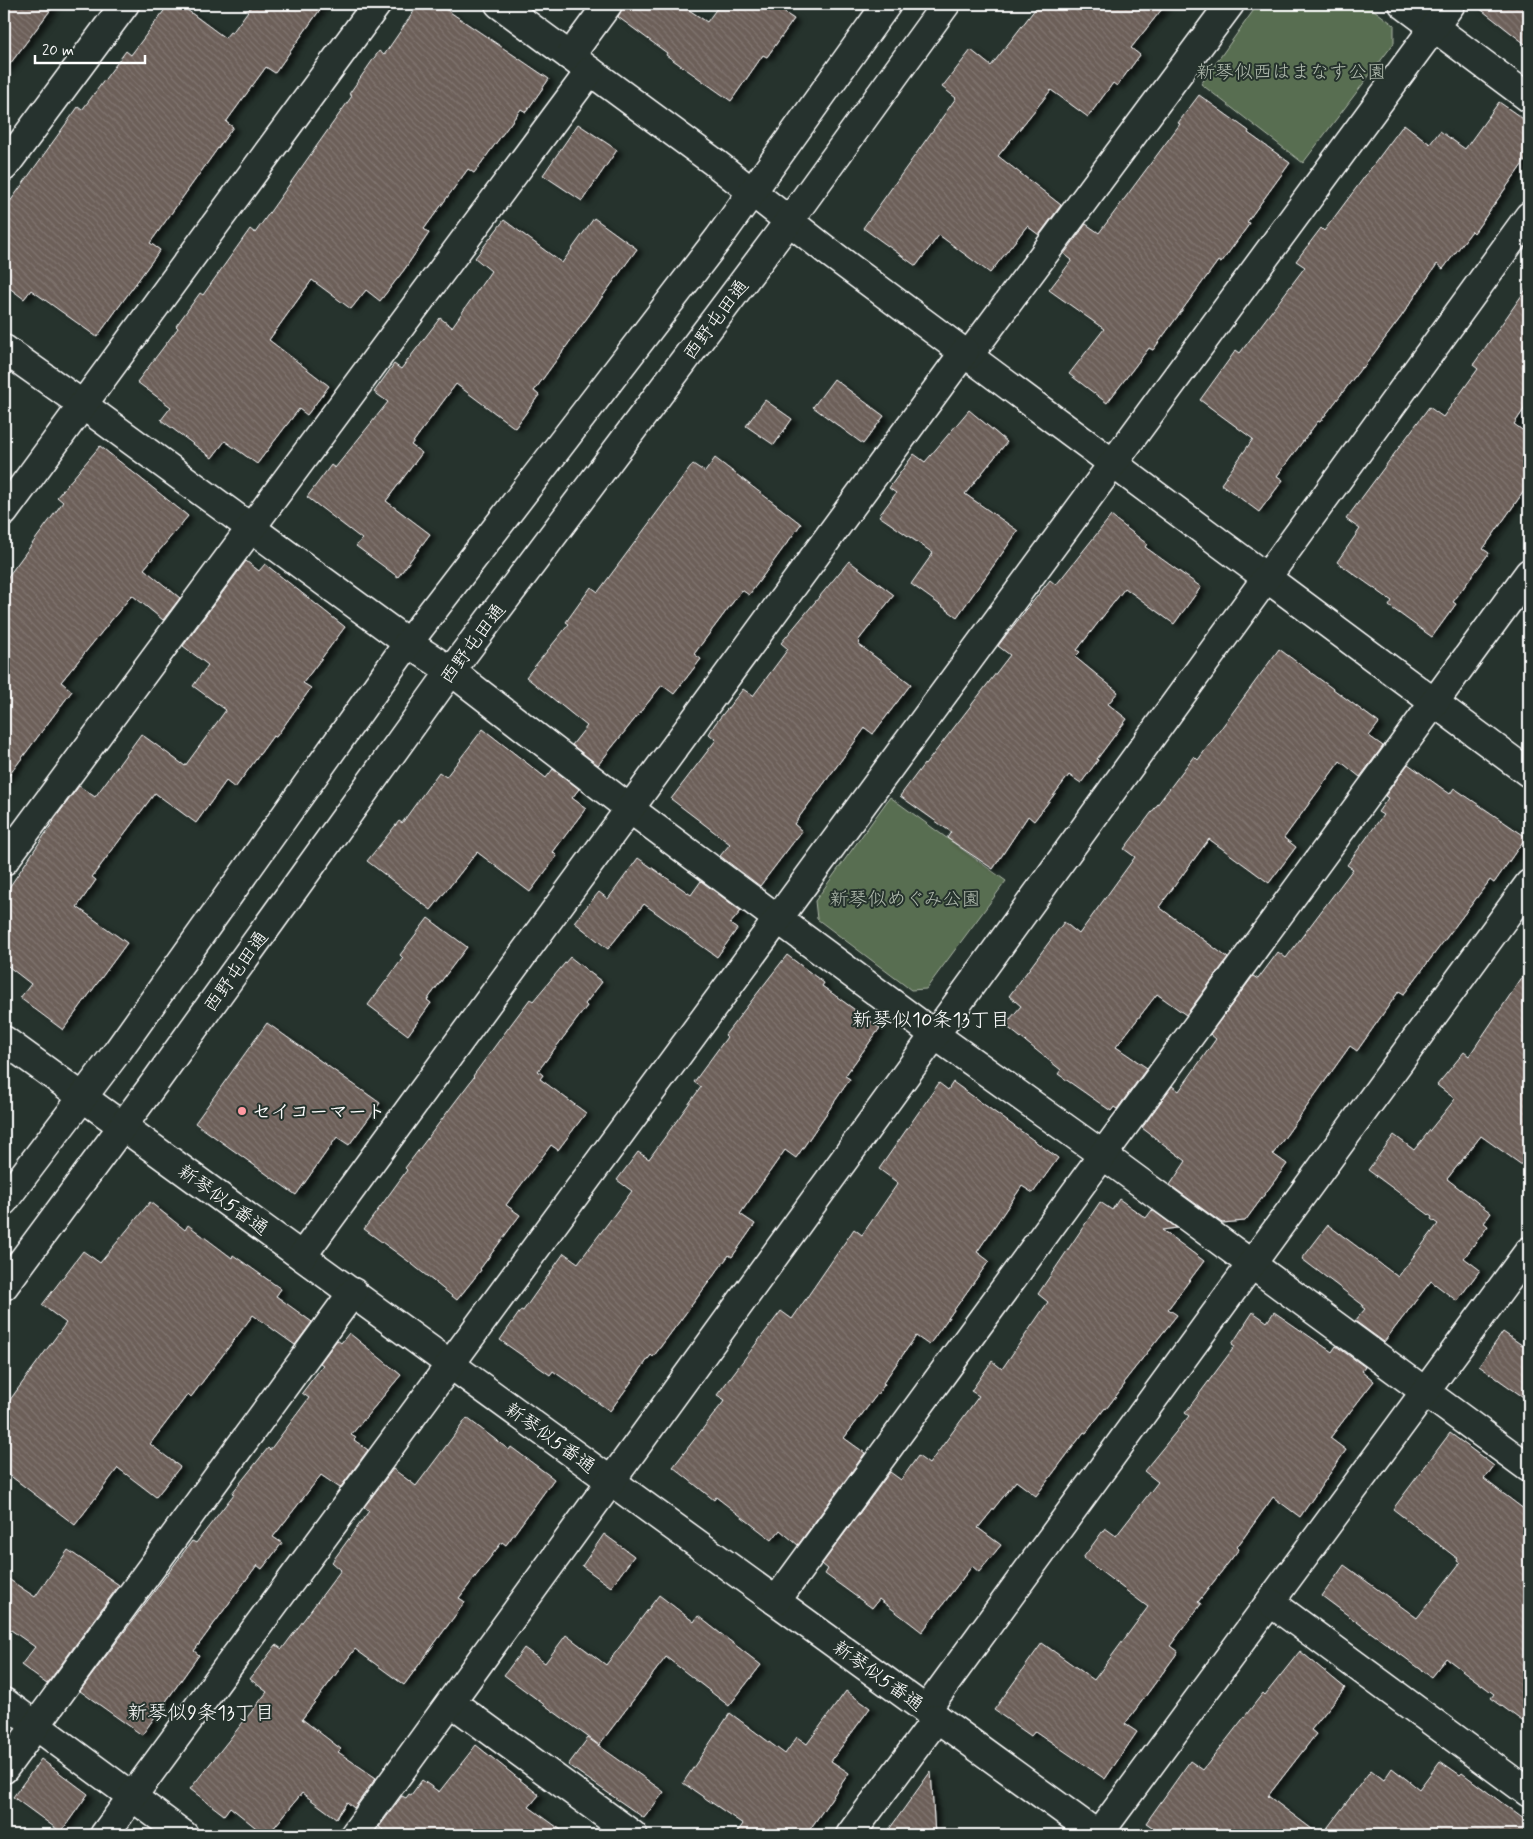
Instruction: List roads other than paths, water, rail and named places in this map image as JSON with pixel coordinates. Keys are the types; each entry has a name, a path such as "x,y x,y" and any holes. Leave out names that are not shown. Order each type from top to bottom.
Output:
{"street":[{"path":"4,167 125,4"},
{"path":"4,512 377,4"},
{"path":"500,4 1529,773"},
{"path":"4,860 250,528 580,64 608,4"},
{"path":"4,1201 122,1044 408,643 752,192 887,4"},
{"name":"西野屯田通","path":"4,1286 451,671 789,221 946,4"},
{"path":"302,1256 967,353 1230,4"},
{"path":"1403,4 1529,98"},
{"path":"104,1835 1451,4"},
{"path":"354,1835 1529,216"},
{"path":"4,349 408,643 451,671 630,809 778,919 935,1035 1104,1155 1529,1468"},
{"path":"776,1601 1436,703 1529,573"},
{"path":"850,1835 931,1714 1252,1265 1529,884"},
{"name":"新琴似5番通","path":"4,1040 1098,1835"},
{"path":"1098,1835 1529,1251"},
{"path":"4,1769 353,1292"},
{"path":"1270,1602 1529,1793"},
{"path":"4,1702 184,1835"},
{"path":"452,1702 633,1835"}],"place":[{"name":"セイコーマート","path":"242,1111"}],"district":[{"name":"新琴似10条13丁目","path":"931,1019"},
{"name":"新琴似9条13丁目","path":"201,1712"}],"park label":[{"name":"新琴似西はまなす公園","path":"1291,71"},
{"name":"新琴似めぐみ公園","path":"905,898"}]}
